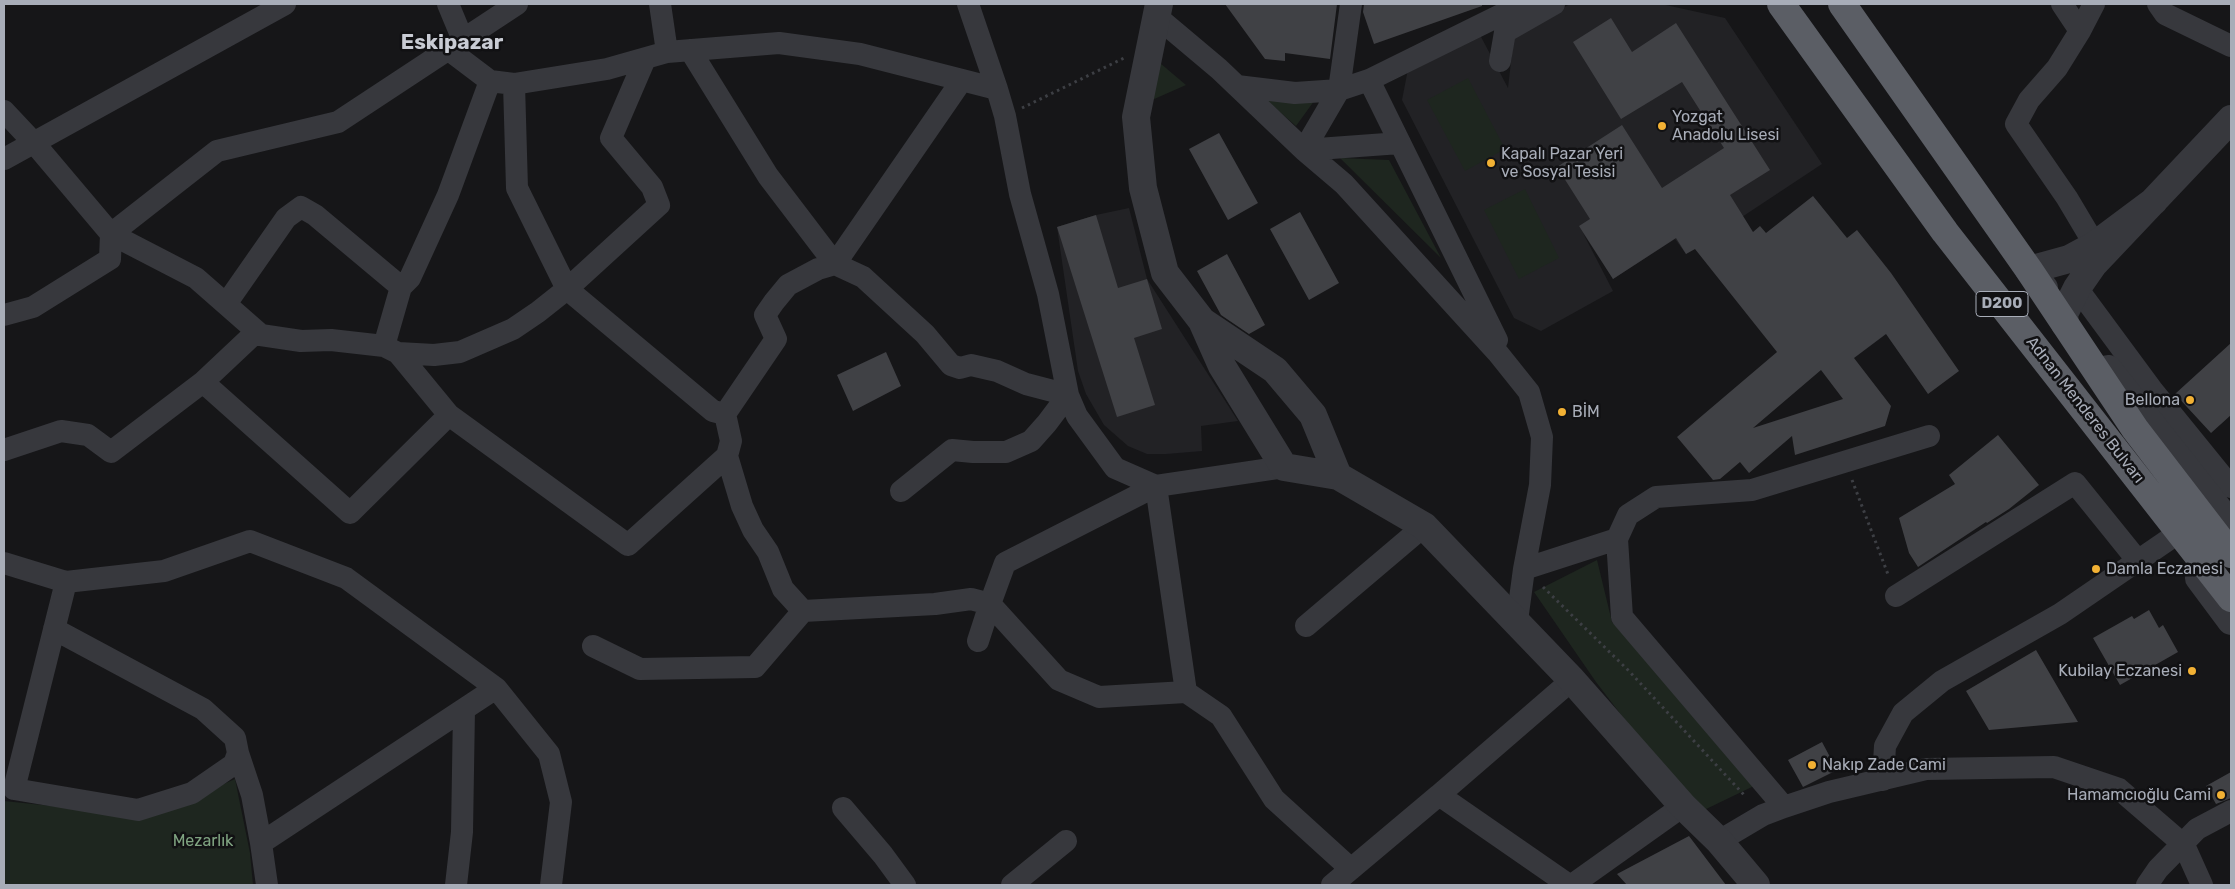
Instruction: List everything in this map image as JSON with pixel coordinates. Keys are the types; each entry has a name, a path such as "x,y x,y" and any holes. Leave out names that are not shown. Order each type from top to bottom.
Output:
{"highway":[{"name":"Adnan Menderes Bulvarı","path":"1781,4 1945,232 2231,598"},
{"name":"Adnan Menderes Bulvarı","path":"1842,4 2065,319 2135,429 2231,554"}],"street":[{"path":"4,159 35,144 285,4"},
{"path":"448,4 456,45 490,81 514,84 607,69 667,52 779,43 860,54 997,89"},
{"path":"110,234 217,151 338,122 517,4"},
{"path":"660,4 667,52"},
{"path":"968,4 1005,116 1020,194 1048,294 1068,395 1077,416 1115,468 1156,486"},
{"path":"1304,150 1339,90 1351,4"},
{"path":"1237,86 1295,93 1339,90 1369,80 1503,11 1523,4"},
{"path":"1500,61 1505,32 1554,4"},
{"path":"2062,4 2080,31"},
{"path":"2094,4 2080,31 2056,68 2029,100 2016,124 2067,198 2095,246"},
{"path":"2158,4 2165,14 2231,46"},
{"path":"1158,10 1136,117 1142,188 1165,272 1202,321 1222,366 1284,467"},
{"path":"1158,10 1304,150 1344,184 1510,368 1529,392 1542,437 1540,484 1524,569 1517,622"},
{"path":"690,50 768,176 834,264 863,277 925,334 951,365 960,368 971,365 997,371 1026,384 1068,395"},
{"path":"4,450 62,431 88,435 111,452 203,382 254,334 300,341 331,340 434,355 460,352 513,329 567,289 659,205 652,187 611,138 645,59"},
{"path":"803,611 783,589 768,552 753,530 742,506 727,456 731,441 725,414 776,339 766,315 774,302 788,285 818,269 834,264 962,80"},
{"path":"1369,80 1510,368"},
{"path":"391,350 401,288 410,278 448,195 490,81"},
{"path":"514,84 517,188 567,289 713,411 725,414"},
{"path":"4,110 110,234 196,278 261,335"},
{"path":"2231,119 2093,265 2077,288 2065,319 2231,525"},
{"path":"1304,150 1400,143"},
{"path":"2029,270 2069,259 2095,246 2154,201"},
{"path":"226,304 286,218 301,207 315,215 401,288"},
{"path":"1945,232 2231,621"},
{"path":"4,315 33,307 110,259 110,234"},
{"path":"2077,288 2153,390 2231,487"},
{"path":"1202,321 1275,370 1313,414 1338,476"},
{"path":"391,350 449,415 628,545 727,456"},
{"path":"203,382 350,514 449,415"},
{"path":"901,492 934,462 952,450 1006,452 1031,441 1068,395"},
{"path":"1784,807 1622,617 1617,539 1628,514 1656,497 1752,490 1929,436"},
{"path":"978,641 1005,563 1156,486 1284,467 1338,476 1424,526 1572,680 1683,806 1719,841 1756,885"},
{"path":"1896,596 2074,483 2138,560"},
{"path":"1156,486 1186,692"},
{"path":"1306,626 1424,526"},
{"path":"1883,780 1885,746 1903,713 1942,681 2060,614 2170,538"},
{"path":"1524,569 1617,539"},
{"path":"4,563 66,582 164,571 250,541 346,578 496,688 549,754 561,802 551,885"},
{"path":"66,582 9,789 138,810 192,793 234,764 238,753"},
{"path":"593,646 640,669 755,667 803,611 935,604 971,599 990,604 1059,680 1099,697 1186,692 1221,716 1274,799 1341,880 1572,680"},
{"path":"54,629 203,709 234,738 252,795 267,885"},
{"path":"261,844 496,688"},
{"path":"456,885 462,832 464,709"},
{"path":"1719,841 1763,815 1784,807 1829,792 1926,770 2054,767 2119,789 2184,844 2202,885"},
{"path":"1439,795 1570,885 1683,806"},
{"path":"843,808 883,855 905,885"},
{"path":"2147,885 2158,869 2197,830 2231,812"},
{"path":"1012,885 1066,841"}],"path":[{"path":"1005,116 1152,45"},
{"path":"1845,462 1896,596"},
{"path":"1524,569 1629,671 1763,815"}],"shaded area":[{"name":"Yozgat Anadolu Lisesi","path":"1570,4 1661,4 1725,18 1822,164 1686,254 1675,239 1613,279 1583,233 1613,291 1541,331 1514,318 1402,100 1408,69 1479,33 1508,88 1514,35"},
{"path":"1129,208 1147,279 1238,421 1201,426 1202,451 1147,454 1128,446 1104,425 1086,394 1078,371 1057,227 1096,215"}],"green space":[{"path":"1160,63 1186,85 1152,100"},
{"path":"1468,78 1505,149 1465,171 1427,100"},
{"path":"1317,97 1296,126 1266,100"},
{"path":"1340,158 1389,160 1441,258"},
{"path":"1525,189 1559,258 1519,279 1484,210"},
{"path":"1597,560 1612,622 1758,784 1702,811 1642,742 1596,682 1534,592"},
{"name":"Mezarlık","path":"235,779 250,853 253,885 4,885 4,801 80,809 172,807"}],"building":[{"path":"1225,4 1337,4 1330,59 1285,53 1285,61 1265,59"},
{"path":"1364,4 1482,4 1482,6 1374,44 1363,12"},
{"path":"1611,18 1632,52 1676,23 1770,170 1730,195 1753,232 1760,226 1766,233 1813,196 1847,238 1857,230 1891,273 1959,371 1928,394 1886,334 1854,358 1891,406 1885,426 1795,455 1792,436 1749,473 1740,462 1720,479 1713,480 1677,437 1777,352 1695,249 1686,254 1676,238 1613,279 1579,226 1590,219 1557,167 1622,125 1662,188 1724,148 1682,82 1621,119 1573,42","holes":["1821,370 1843,399 1753,428"]},
{"path":"1219,133 1258,203 1228,220 1189,149"},
{"path":"1300,212 1339,283 1309,300 1270,229"},
{"path":"1096,215 1118,288 1147,279 1162,329 1134,338 1155,405 1117,417 1057,227"},
{"path":"1227,254 1265,325 1249,334 1221,315 1197,271"},
{"path":"2231,343 2231,415 2211,433 2175,394"},
{"path":"886,352 901,386 853,411 837,375"},
{"path":"1998,435 2039,485 2009,509 1918,567 1909,553 1899,518 1955,484 1949,475"},
{"path":"2149,610 2159,628 2163,625 2178,652 2120,685 2093,638 2132,616 2134,619"},
{"path":"2036,650 2078,722 1989,730 1966,691"},
{"name":"Nakıp Zade Cami","path":"1822,742 1837,770 1803,787 1788,760"},
{"name":"Hamamcıoğlu Cami","path":"2231,772 2231,798 2216,804 2206,786"},
{"path":"1689,836 1726,885 1627,885 1617,874"}],"place":[{"name":"Yozgat Anadolu Lisesi","path":"1662,126"},
{"name":"Kapalı Pazar Yeri ve Sosyal Tesisi","path":"1491,163"},
{"name":"Bellona","path":"2190,400"},
{"name":"BİM","path":"1562,412"},
{"name":"Damla Eczanesi","path":"2096,569"},
{"name":"Kubilay Eczanesi","path":"2192,671"},
{"name":"Nakıp Zade Cami","path":"1812,765"},
{"name":"Hamamcıoğlu Cami","path":"2221,795"}],"district":[{"name":"Eskipazar","path":"452,43"}]}
